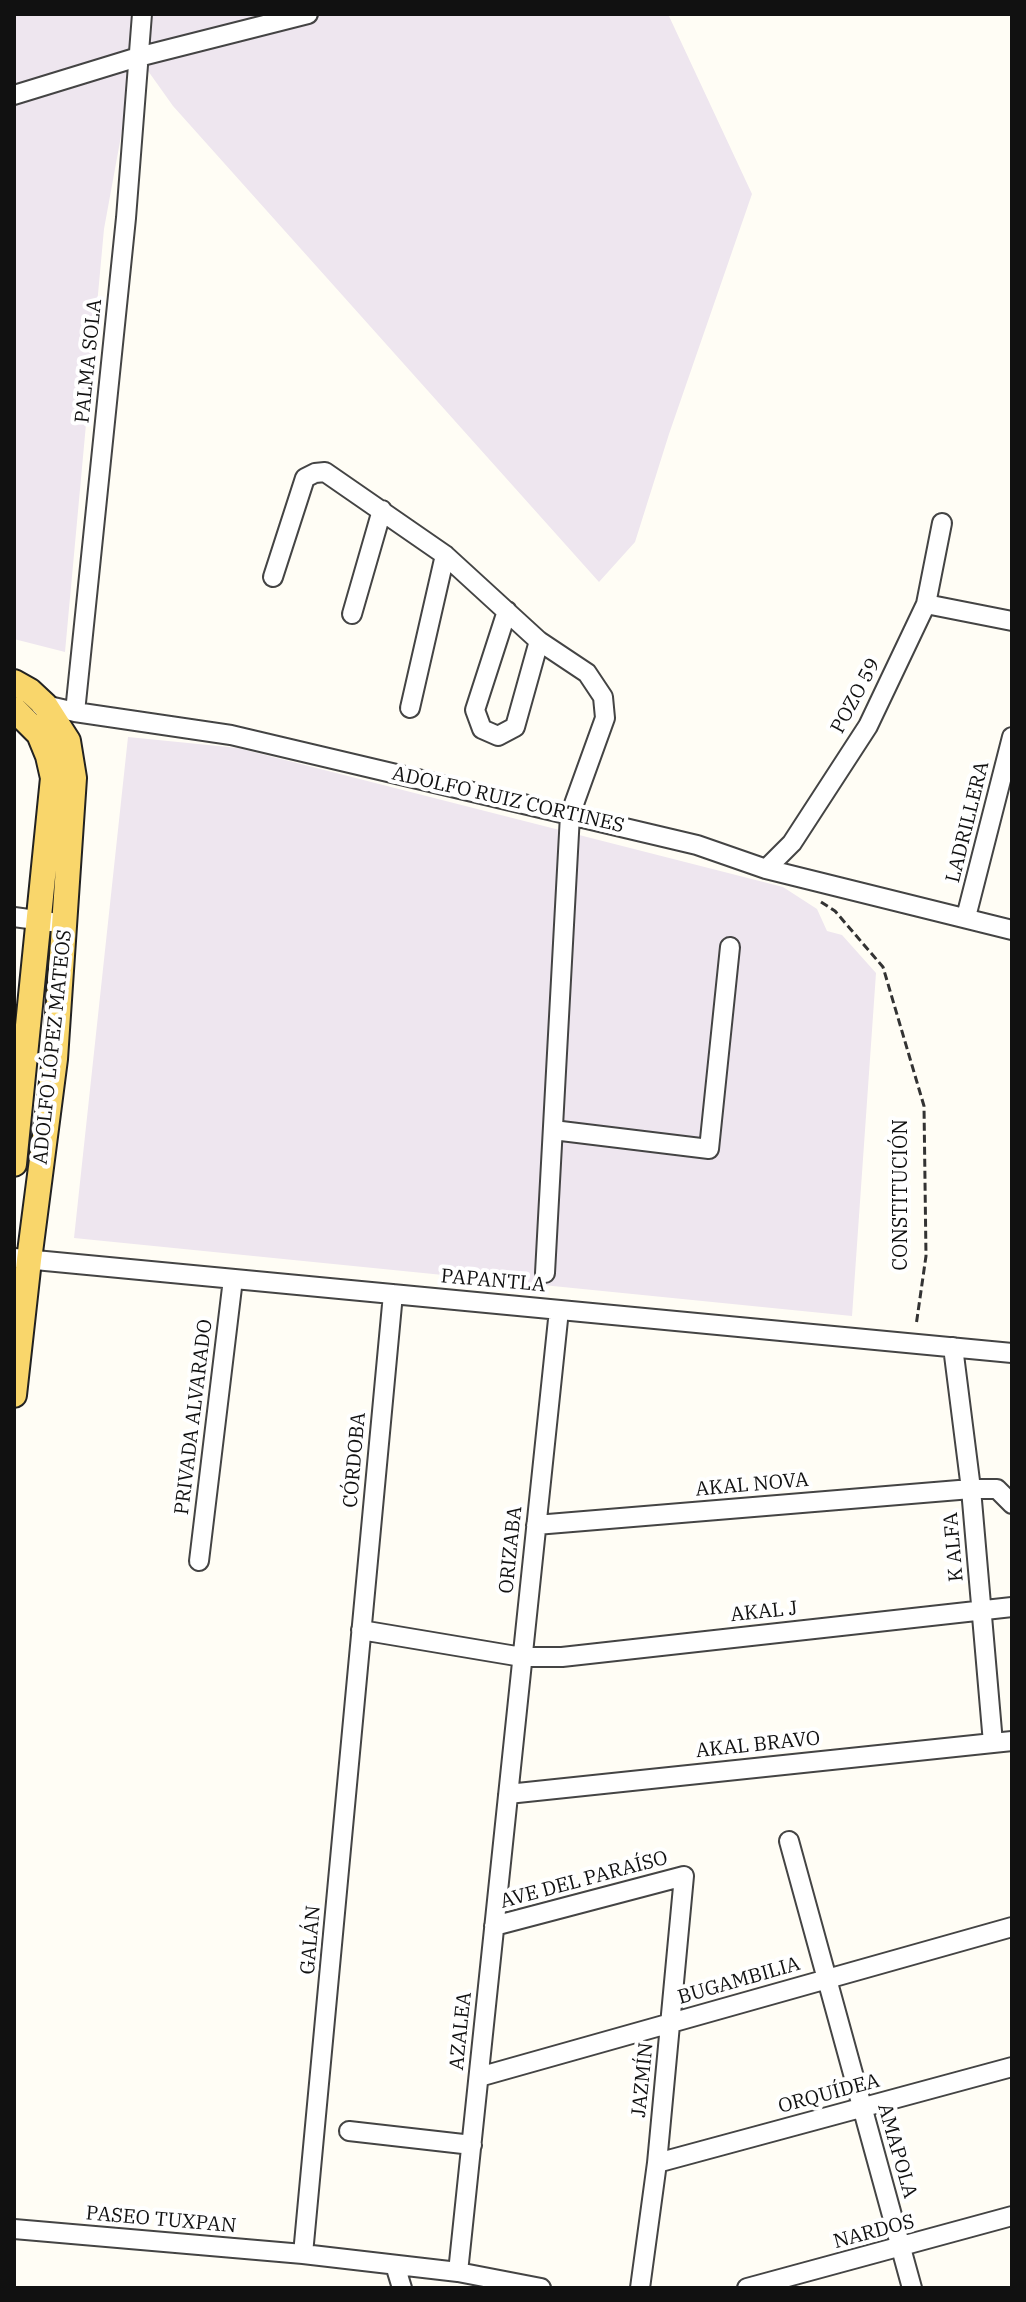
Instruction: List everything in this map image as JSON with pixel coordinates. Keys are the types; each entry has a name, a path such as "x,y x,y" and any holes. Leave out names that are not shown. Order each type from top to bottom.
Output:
{"main road":[{"name":"ADOLFO RUIZ CORTINES","path":"14,682 45,705"},
{"name":"ADOLFO LÓPEZ MATEOS","path":"14,1395 21,1259 55,1059 74,778 68,741 45,705"},
{"name":"ADOLFO LÓPEZ MATEOS","path":"14,1164 20,1057 53,778 39,734 16,710"}],"street":[{"name":"PALMA SOLA","path":"75,712 126,218 142,14"},
{"path":"14,95 138,57 308,14"},
{"path":"273,577 305,478 325,472 445,555 539,641 587,673 603,697 605,718 570,815 545,1273"},
{"path":"352,614 382,510"},
{"name":"POZO 59","path":"766,869 792,843 868,726 926,604 942,523"},
{"path":"410,708 445,555"},
{"path":"926,604 1012,621"},
{"path":"507,611 475,710 482,729 498,736 515,727 539,641"},
{"name":"ADOLFO RUIZ CORTINES","path":"16,710 45,705 231,735 697,845 766,869 1012,930"},
{"name":"LADRILLERA","path":"966,917 1012,737"},
{"path":"14,917 65,925"},
{"path":"553,1130 709,1149 730,947"},
{"path":"20,1057 55,1059"},
{"name":"PAPANTLA","path":"21,1259 1012,1353"},
{"name":"PRIVADA ALVARADO","path":"199,1561 233,1279"},
{"name":"CÓRDOBA","path":"361,1630 393,1294"},
{"name":"ORIZABA","path":"508,1794 559,1310"},
{"name":"K ALFA","path":"953,1347 982,1610 1003,1742"},
{"path":"971,1489 997,1489 1012,1504"},
{"name":"AKAL NOVA","path":"536,1525 971,1489"},
{"name":"AKAL J","path":"361,1630 522,1657 562,1657 1012,1607"},
{"name":"GALÁN","path":"303,2254 361,1630"},
{"name":"AKAL BRAVO","path":"508,1794 1003,1742"},
{"name":"AZALEA","path":"458,2272 508,1794"},
{"name":"AMAPOLA","path":"789,1841 912,2288"},
{"name":"AVE DEL PARAÍSO","path":"494,1926 684,1876"},
{"name":"JAZMÍN","path":"640,2288 657,2163 684,1876"},
{"name":"BUGAMBILIA","path":"479,2077 1012,1927"},
{"name":"ORQUÍDEA","path":"657,2163 1012,2067"},
{"path":"349,2131 472,2145"},
{"name":"NARDOS","path":"747,2288 1012,2216"},
{"name":"PASEO TUXPAN","path":"14,2229 303,2254"},
{"path":"303,2254 458,2272 541,2288"},
{"path":"395,2265 402,2288"}],"path":[{"name":"CONSTITUCIÓN","path":"812,897 835,911 883,967 924,1106 926,1256 913,1343"}],"shaded area":[{"path":"14,14 668,14 752,194 635,542 599,582 173,106 136,54 104,229 65,652 14,639"},
{"path":"128,737 238,748 783,887 817,909 827,931 842,935 876,973 852,1316 74,1238"}]}
